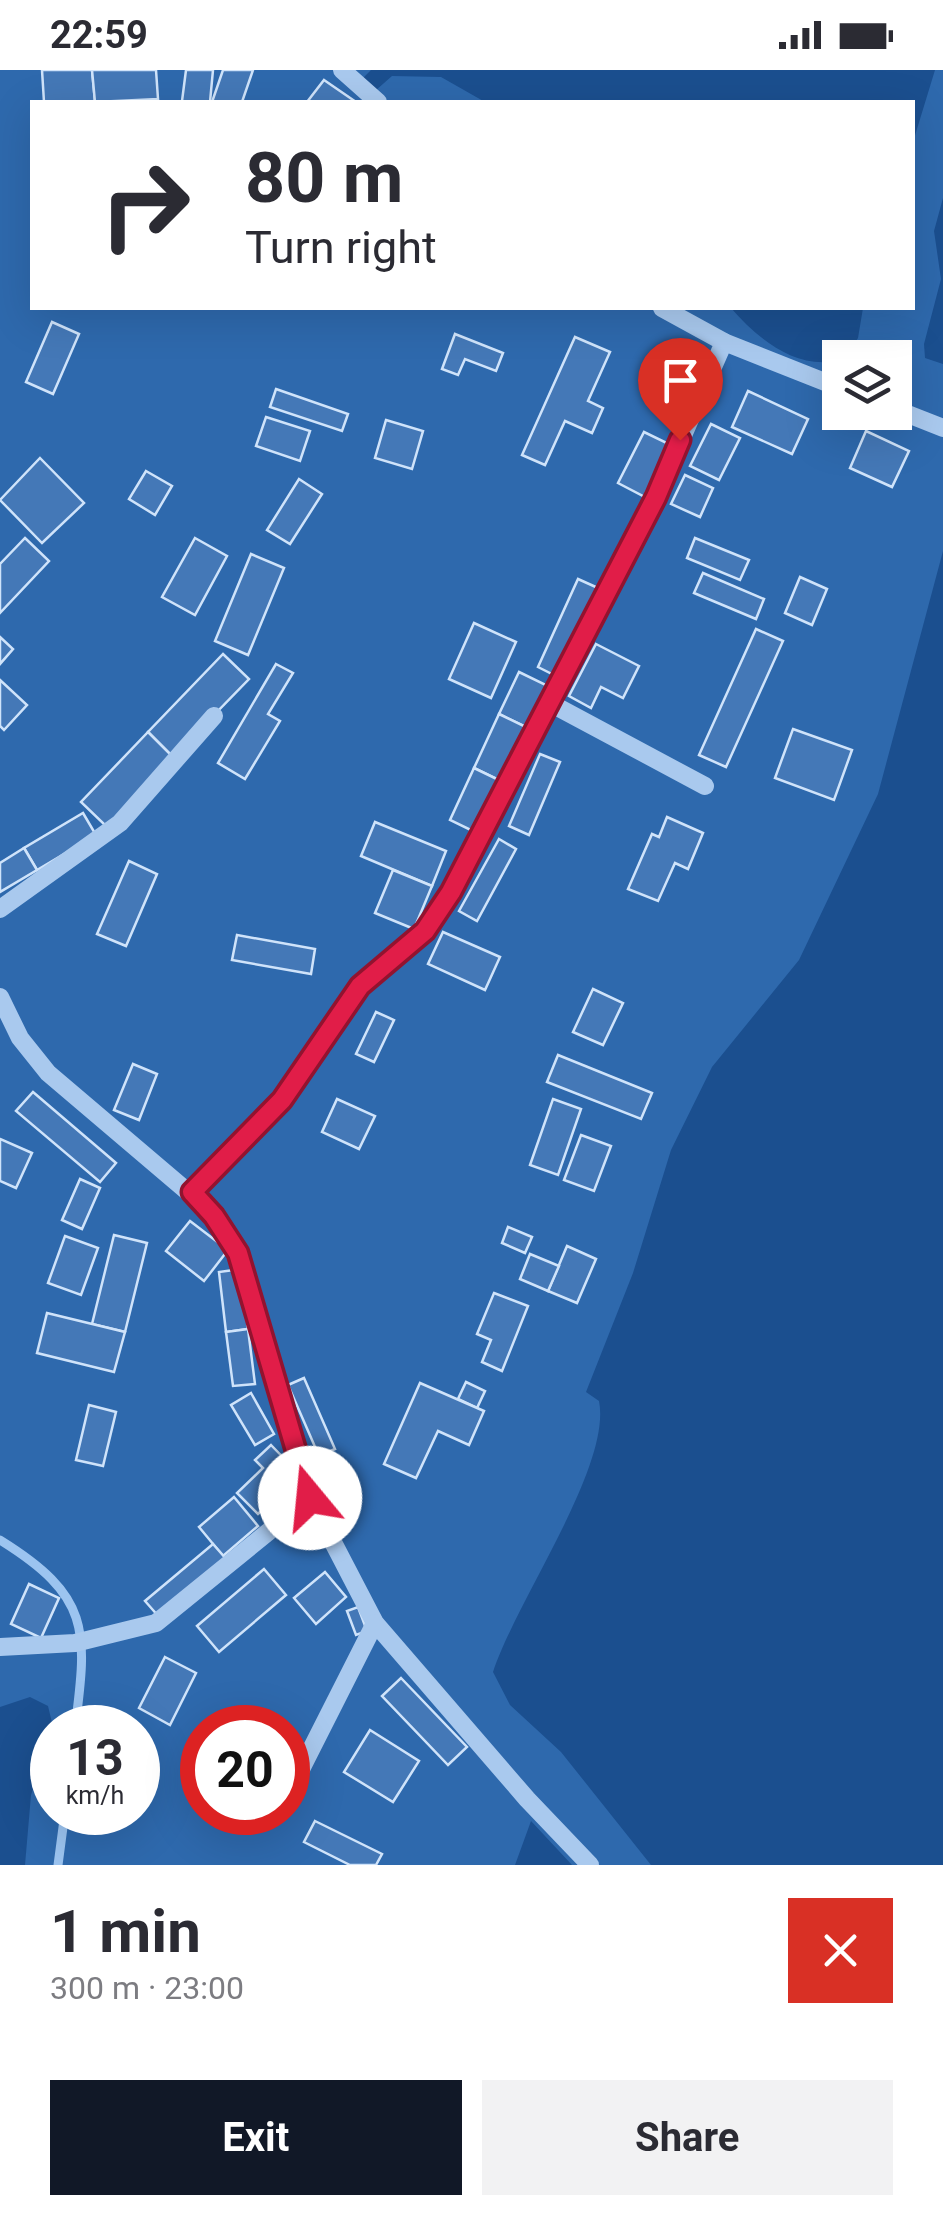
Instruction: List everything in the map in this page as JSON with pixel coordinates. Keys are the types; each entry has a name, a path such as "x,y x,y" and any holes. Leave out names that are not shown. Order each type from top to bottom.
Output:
{"lane":[{"path":"342,70 376,100"},
{"path":"666,310 724,342 822,381"},
{"path":"192,1192 282,1100 360,986 425,931 459,878 656,497 724,342"},
{"path":"912,416 943,428"},
{"path":"548,702 705,786"},
{"path":"0,908 120,823 214,716"},
{"path":"0,997 20,1038 48,1073 134,1149 192,1192 214,1216 238,1253 310,1498 375,1623 526,1800 590,1865"},
{"path":"0,1647 75,1644 156,1623 310,1498"},
{"path":"310,1752 375,1623"}],"shaded area":[{"path":"0,70 371,70 362,79 375,91 392,76 441,77 481,100 30,100 30,310 733,310 780,350 822,362 822,430 912,430 912,340 857,340 863,310 915,310 915,135 935,70 943,70 943,198 934,231 941,279 924,344 925,358 943,364 943,551 878,794 799,960 712,1067 671,1150 633,1273 586,1392 599,1401 599,1428 591,1461 493,1672 510,1705 561,1752 651,1865 572,1865 531,1821 515,1865 25,1865 30,1807 30,1835 160,1835 160,1705 46,1705 30,1697 0,1707"}],"building":[{"path":"42,70 92,70 95,100 44,100"},
{"path":"92,70 156,70 158,99 95,100"},
{"path":"186,70 213,70 210,100 182,100"},
{"path":"223,70 253,70 243,100 213,100"},
{"path":"324,80 353,100 309,100"},
{"path":"52,322 79,334 53,394 26,382"},
{"path":"455,334 503,353 496,371 465,359 458,375 442,369"},
{"path":"575,337 610,352 588,401 603,408 592,433 565,421 545,465 522,455"},
{"path":"276,389 348,414 342,431 270,407"},
{"path":"748,391 808,419 792,454 732,427"},
{"path":"266,417 310,431 300,461 256,446"},
{"path":"386,420 423,431 412,469 375,458"},
{"path":"711,424 740,438 719,480 690,466"},
{"path":"866,431 909,451 892,487 850,468"},
{"path":"644,432 671,445 645,497 618,483"},
{"path":"40,458 84,503 42,543 0,500"},
{"path":"146,471 172,486 155,515 129,499"},
{"path":"685,475 713,488 700,517 671,504"},
{"path":"299,479 322,494 290,544 267,530"},
{"path":"25,538 49,561 0,613 0,564"},
{"path":"195,538 227,556 195,615 162,597"},
{"path":"695,538 749,560 740,580 687,558"},
{"path":"251,554 284,568 248,655 215,641"},
{"path":"703,573 764,599 756,619 694,593"},
{"path":"800,577 827,589 812,625 785,613"},
{"path":"578,579 598,588 558,677 538,667"},
{"path":"474,623 516,642 491,698 449,679"},
{"path":"756,629 783,641 726,767 699,755"},
{"path":"0,637 13,649 0,664"},
{"path":"596,644 639,666 623,698 601,687 591,708 569,696"},
{"path":"223,654 249,679 173,757 148,732"},
{"path":"276,664 293,673 268,714 280,721 245,779 218,763"},
{"path":"519,672 548,686 528,728 499,714"},
{"path":"0,680 27,705 4,730 0,726"},
{"path":"499,714 528,728 503,782 474,768"},
{"path":"793,729 852,750 834,800 775,778"},
{"path":"148,732 173,757 107,827 81,802"},
{"path":"540,754 560,762 529,835 509,826"},
{"path":"474,768 503,782 479,834 450,820"},
{"path":"83,813 96,835 37,870 24,848"},
{"path":"667,817 703,833 688,869 675,863 658,901 628,889 652,834 659,837"},
{"path":"375,822 446,851 432,886 361,856"},
{"path":"499,839 516,849 477,921 459,911"},
{"path":"24,848 37,870 0,892 0,863"},
{"path":"129,861 157,874 126,946 97,934"},
{"path":"393,870 432,886 414,929 375,913"},
{"path":"443,932 500,957 485,990 428,964"},
{"path":"237,935 315,949 311,974 232,960"},
{"path":"593,989 623,1003 603,1045 573,1032"},
{"path":"376,1012 394,1020 374,1062 356,1054"},
{"path":"558,1055 652,1093 641,1119 547,1082"},
{"path":"133,1064 157,1074 139,1120 114,1110"},
{"path":"33,1092 116,1163 100,1182 16,1111"},
{"path":"337,1099 375,1116 359,1149 322,1132"},
{"path":"553,1099 581,1109 558,1175 530,1165"},
{"path":"581,1135 611,1146 594,1191 564,1180"},
{"path":"0,1139 32,1153 16,1188 0,1181"},
{"path":"80,1179 100,1188 82,1229 62,1220"},
{"path":"190,1221 228,1250 204,1281 166,1251"},
{"path":"508,1227 532,1237 525,1253 502,1243"},
{"path":"114,1235 147,1243 125,1332 92,1324"},
{"path":"65,1236 98,1248 81,1295 48,1283"},
{"path":"567,1246 596,1259 577,1303 548,1291"},
{"path":"530,1254 559,1266 548,1291 520,1279"},
{"path":"241,1269 248,1329 226,1332 219,1272"},
{"path":"494,1293 528,1306 502,1371 482,1362 491,1340 477,1334"},
{"path":"47,1313 125,1332 114,1372 37,1353"},
{"path":"248,1329 255,1384 233,1386 226,1332"},
{"path":"304,1378 335,1449 319,1456 288,1385"},
{"path":"466,1382 485,1391 477,1408 458,1399"},
{"path":"420,1383 484,1411 469,1445 438,1431 416,1478 384,1464"},
{"path":"251,1393 274,1434 255,1445 231,1405"},
{"path":"89,1405 116,1412 103,1466 76,1460"},
{"path":"271,1445 299,1474 258,1514 237,1493 263,1468 255,1460"},
{"path":"234,1497 258,1526 223,1556 199,1527"},
{"path":"213,1544 227,1560 160,1618 145,1601"},
{"path":"264,1569 286,1595 219,1652 197,1626"},
{"path":"325,1572 346,1597 316,1624 294,1598"},
{"path":"29,1584 59,1598 41,1638 11,1624"},
{"path":"358,1607 367,1631 356,1635 347,1611"},
{"path":"165,1657 196,1673 170,1725 160,1720 160,1705 141,1705"},
{"path":"401,1678 467,1747 448,1765 382,1696"},
{"path":"370,1730 419,1761 393,1802 344,1772"},
{"path":"315,1821 382,1854 376,1865 350,1865 304,1842"}],"waterway":[{"path":"0,1540 52,1579 67,1598 81,1640 77,1705"},
{"path":"58,1865 62,1835"}],"route":[{"path":"310,1498 238,1253 214,1216 192,1192 282,1100 360,986 425,931 451,892 656,497 680,440"}]}
